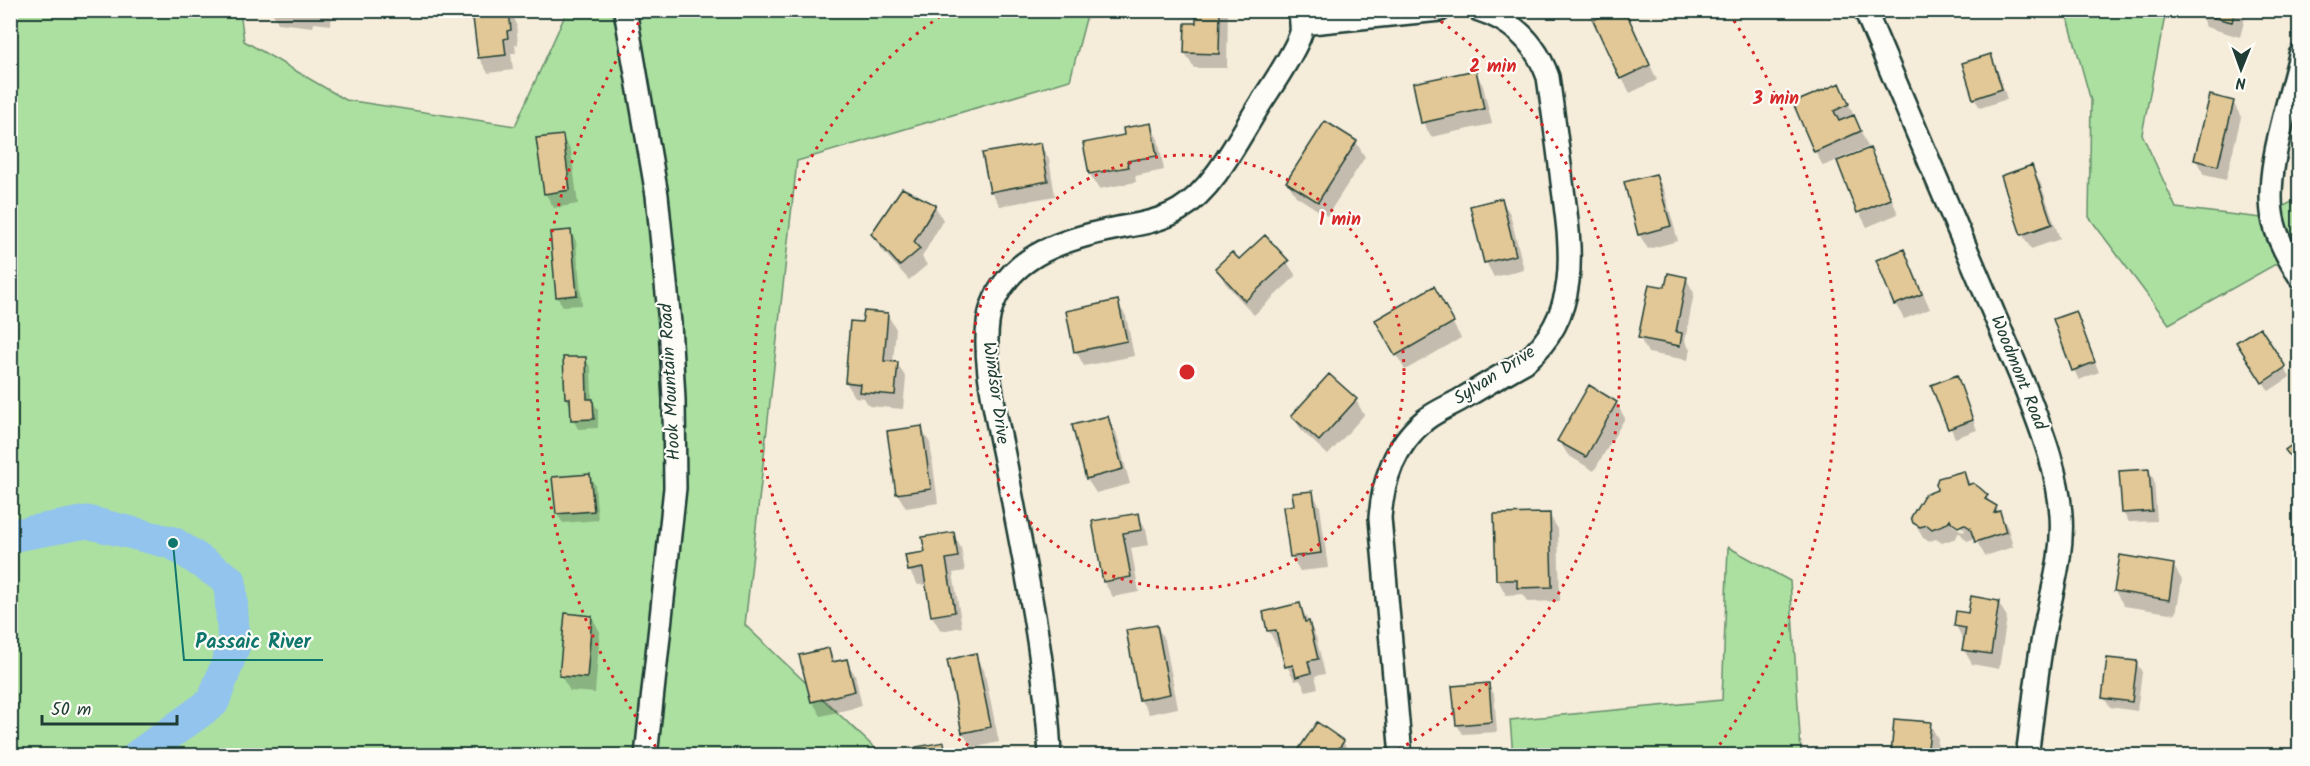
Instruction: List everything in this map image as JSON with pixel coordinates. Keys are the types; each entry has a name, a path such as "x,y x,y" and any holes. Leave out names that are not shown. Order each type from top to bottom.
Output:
{"street":[{"name":"Hook Mountain Road","path":"625,10 657,195 670,323 674,400 675,488 646,756"},
{"path":"1300,17 1440,10"},
{"name":"Sylvan Drive","path":"1401,756 1380,518 1386,476 1408,437 1426,419 1525,362 1539,348 1551,333 1558,318 1570,275 1569,238 1548,77 1538,54 1527,39 1503,20 1479,10"},
{"name":"Woodmont Road","path":"1865,10 2025,387 2047,443 2056,479 2061,515 2061,540 2055,588 2044,633 2027,756"},
{"name":"Windsor Drive","path":"1050,756 1041,660 992,388 987,338 991,308 999,290 1010,275 1036,254 1088,236 1156,221 1181,209 1200,193 1221,165 1281,72 1301,32 1300,17"},
{"path":"2300,56 2274,166 2271,200 2273,221 2280,242 2300,277"}],"green space":[{"path":"10,11 240,11 244,41 346,100 515,126 567,11 1088,11 1070,80 797,161 745,625 882,755 11,755"},
{"path":"2066,11 2166,11 2142,134 2176,208 2262,218 2299,198 2299,272 2281,261 2169,324 2089,217 2091,101"},
{"path":"1728,547 1790,581 1801,752 1703,756 1513,755 1510,720 1722,700"}],"building":[{"path":"472,10 509,10 511,30 507,31 508,38 504,39 506,55 478,58"},
{"path":"1196,10 1220,10 1219,54 1184,53 1185,23 1196,23"},
{"path":"1615,10 1625,10 1650,65 1620,79 1593,20"},
{"path":"2196,10 2235,10 2232,22 2195,13"},
{"path":"1991,54 2002,89 1973,99 1962,63"},
{"path":"1476,70 1484,109 1421,123 1413,83"},
{"path":"1840,83 1849,104 1834,111 1839,121 1854,115 1861,131 1814,152 1793,103"},
{"path":"2210,95 2234,101 2218,166 2194,160"},
{"path":"1325,121 1357,141 1318,202 1286,182"},
{"path":"1151,123 1157,156 1127,161 1129,167 1089,174 1083,143 1124,135 1123,128"},
{"path":"563,135 570,190 544,194 536,138"},
{"path":"1041,143 1048,181 990,192 982,153"},
{"path":"1870,148 1891,199 1857,213 1837,161"},
{"path":"2032,165 2052,224 2021,235 2001,176"},
{"path":"1656,174 1671,226 1638,235 1624,182"},
{"path":"902,188 936,205 914,242 920,249 900,266 871,234"},
{"path":"1502,198 1516,255 1484,263 1470,206"},
{"path":"571,230 577,295 556,297 550,232"},
{"path":"1265,235 1289,261 1245,301 1215,268 1232,252 1239,259"},
{"path":"1904,249 1922,294 1894,305 1876,260"},
{"path":"1668,273 1687,277 1676,332 1682,333 1680,346 1638,338 1649,284 1665,287"},
{"path":"1434,286 1454,322 1395,356 1375,320"},
{"path":"1118,300 1127,341 1074,352 1066,311"},
{"path":"864,311 888,313 884,361 898,362 895,395 859,392 860,384 845,382 850,321 862,322"},
{"path":"2076,311 2095,362 2072,371 2053,319"},
{"path":"2260,327 2286,367 2262,383 2236,342"},
{"path":"563,357 586,357 587,399 593,399 594,419 571,420 570,398 565,398"},
{"path":"1329,374 1357,399 1319,441 1291,416"},
{"path":"1957,375 1973,420 1948,429 1931,385"},
{"path":"1589,385 1617,402 1586,457 1557,441"},
{"path":"1108,416 1123,469 1086,479 1072,425"},
{"path":"922,426 931,489 896,494 887,431"},
{"path":"2300,439 2300,469 2285,450"},
{"path":"2149,469 2152,511 2122,513 2119,471"},
{"path":"1964,471 1968,485 1973,483 1980,488 1988,495 1985,499 1997,506 1994,513 2000,511 2006,532 1975,542 1970,528 1964,524 1958,527 1950,519 1948,523 1932,529 1927,525 1920,527 1913,523 1911,517 1924,495 1937,490 1938,478"},
{"path":"590,474 594,511 556,514 552,477"},
{"path":"1313,491 1321,553 1290,557 1283,507 1294,505 1292,493"},
{"path":"1139,513 1142,530 1123,533 1131,577 1103,582 1092,521"},
{"path":"1550,513 1552,587 1517,588 1517,580 1496,580 1494,514"},
{"path":"954,532 958,557 946,559 955,612 931,616 923,568 908,571 905,555 925,552 922,537"},
{"path":"2120,555 2174,564 2169,600 2114,591"},
{"path":"1971,596 1999,601 1991,654 1962,650 1966,628 1954,626 1956,611 1968,613"},
{"path":"1300,603 1305,622 1309,621 1318,659 1308,661 1311,673 1296,677 1293,665 1285,667 1276,630 1267,631 1263,612"},
{"path":"565,613 592,616 587,678 559,676"},
{"path":"1157,625 1170,694 1139,700 1126,630"},
{"path":"829,648 832,662 847,659 855,691 811,702 799,655"},
{"path":"976,653 991,727 962,733 947,660"},
{"path":"2107,658 2137,661 2132,702 2102,698"},
{"path":"1489,683 1492,722 1456,725 1452,686"},
{"path":"1894,719 1931,722 1927,756 1891,756"},
{"path":"1317,722 1344,741 1334,756 1294,756"},
{"path":"944,742 946,756 917,756 916,747"}],"waterway":[{"path":"10,536 87,522 173,543 230,581 234,645 213,702 138,756"}],"place":[{"name":"Passaic River","path":"173,543"}]}
